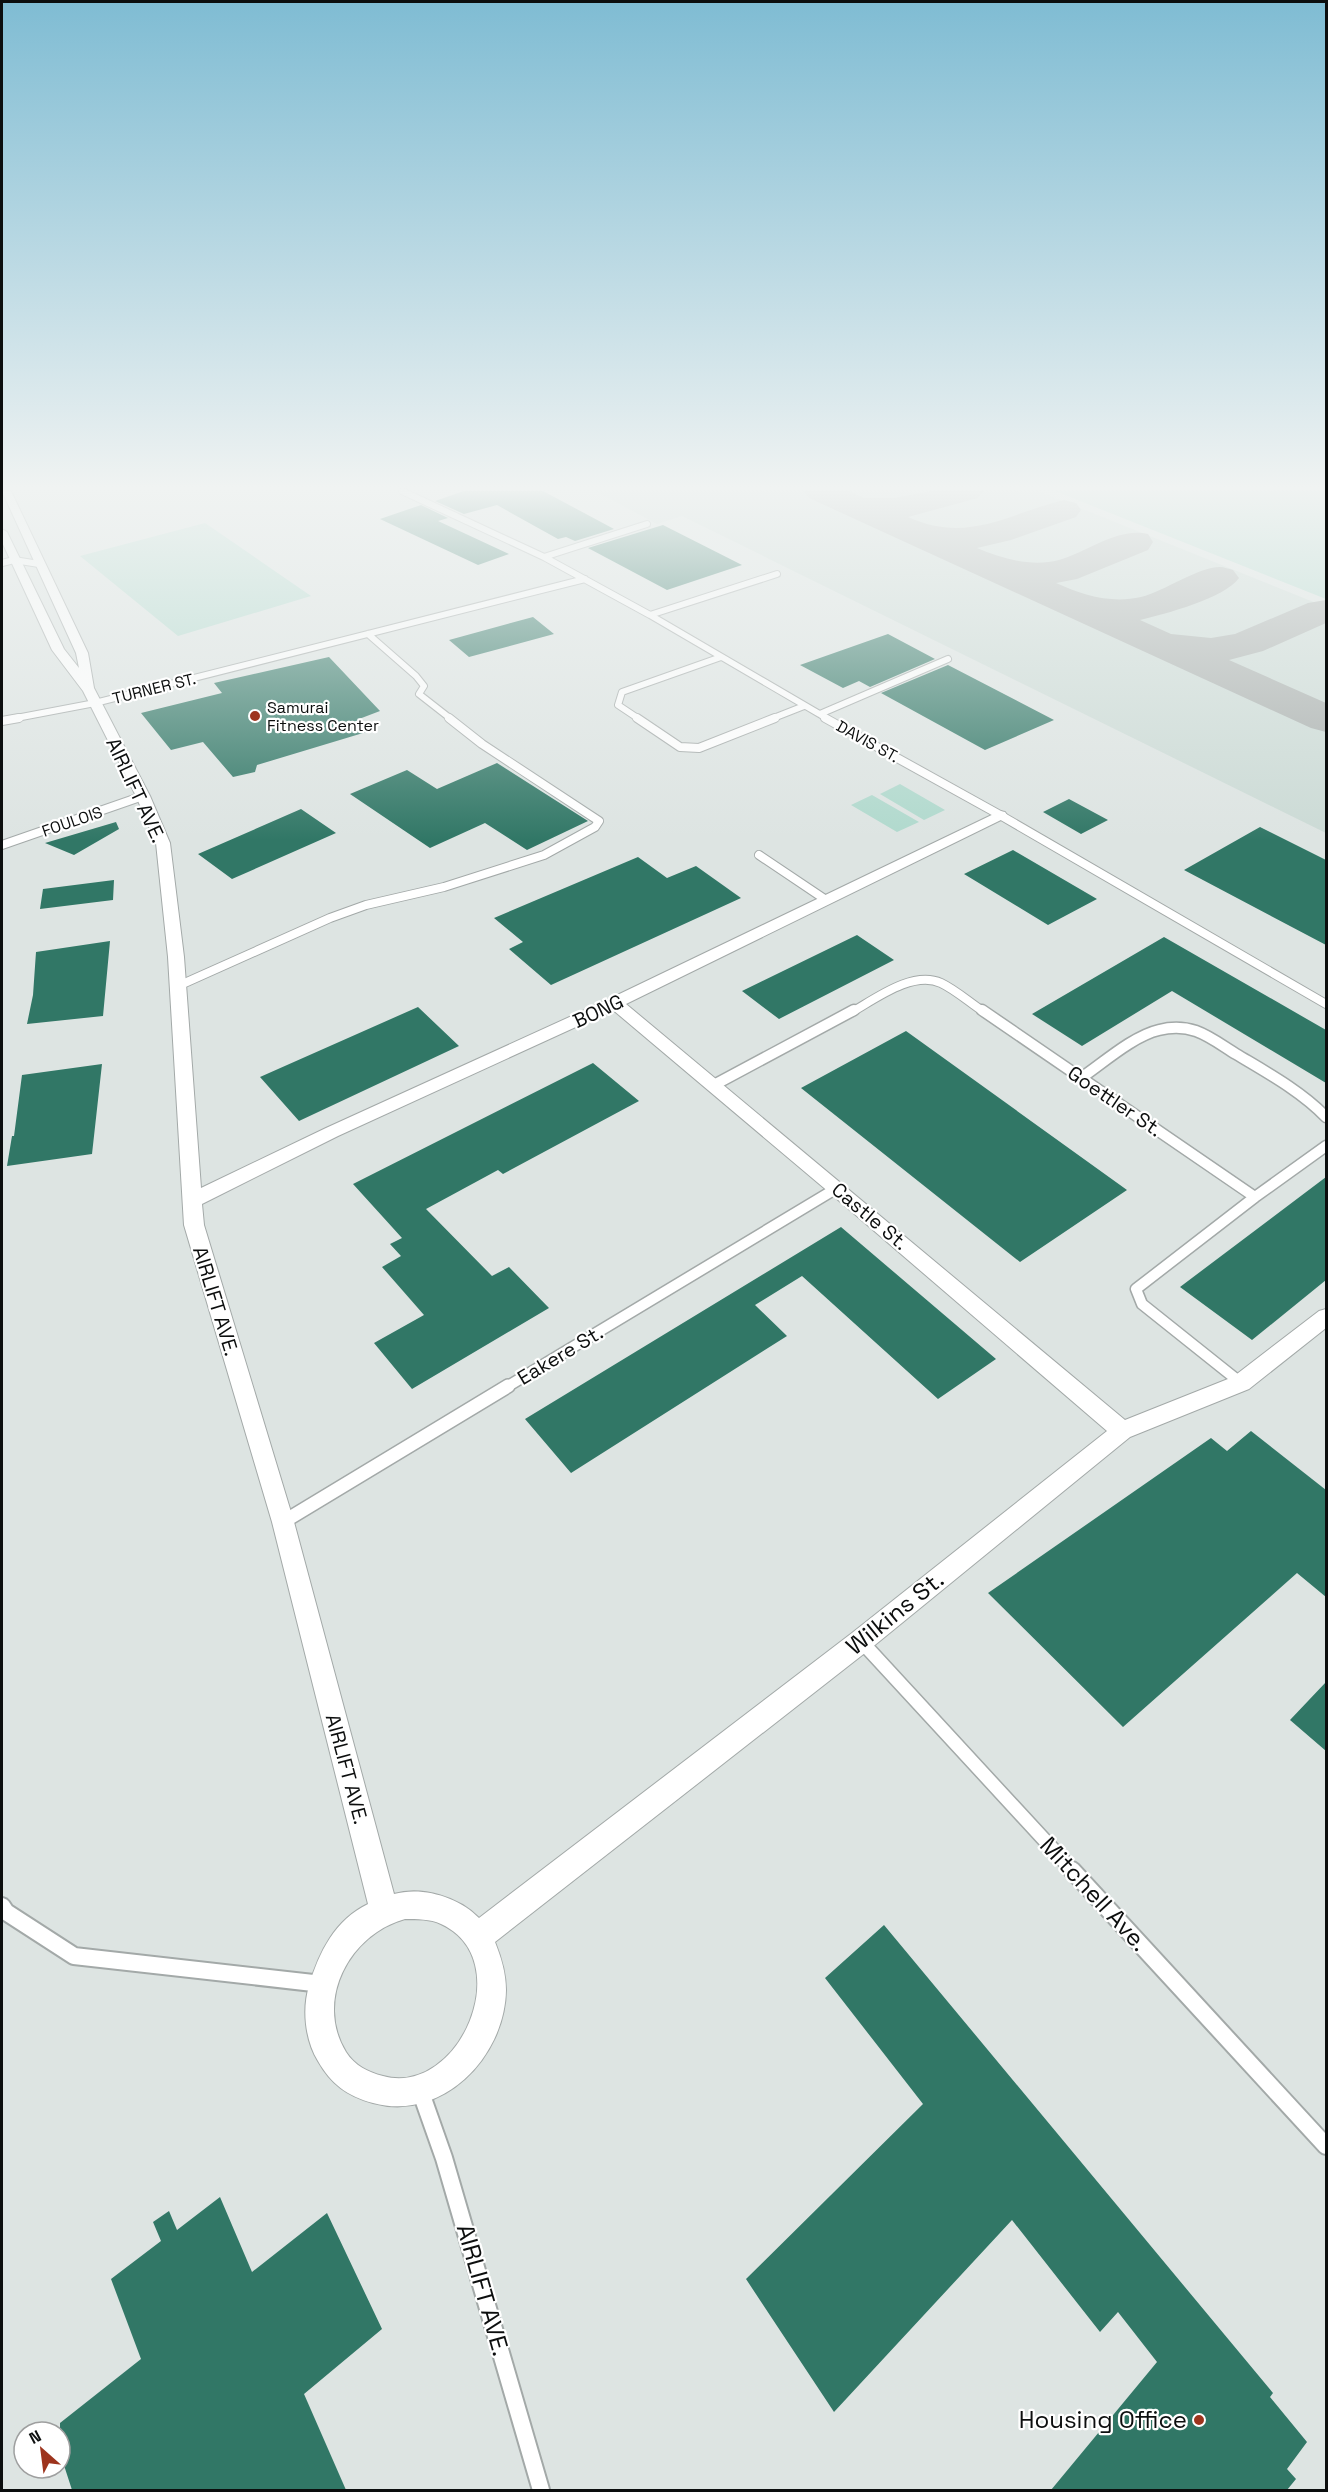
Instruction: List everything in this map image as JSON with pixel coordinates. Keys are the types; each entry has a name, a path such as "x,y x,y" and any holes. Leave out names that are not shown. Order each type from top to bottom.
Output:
{"street":[{"name":"AIRLIFT AVE.","path":"37,607 58,650 92,696 143,796 163,843 178,986 194,1225 283,1522 384,1911"},
{"name":"AIRLIFT AVE.","path":"60,607 82,653 92,696"},
{"name":"BONG","path":"193,1200 332,1132 615,1003 1000,815"},
{"name":"Castle St.","path":"615,1003 837,1188 1122,1431"},
{"name":"Wilkins St.","path":"478,1936 861,1641 1122,1431 1241,1383 1326,1317"},
{"path":"405,1905 426,1905 446,1911 464,1921 478,1936 489,1963 492,1992 486,2024 471,2052 448,2075 420,2090 398,2094 376,2091 357,2084 340,2070 328,2052 321,2031 319,2008 322,1984 331,1961 345,1940 363,1923 384,1911 405,1905"}],"lane":[{"name":"TURNER ST.","path":"2,722 92,696 368,634 473,607"},
{"name":"DAVIS ST.","path":"636,607 804,706 1000,815 1326,1004"},
{"path":"650,615 674,607"},
{"path":"178,986 366,905 444,886 544,855 595,827 599,821 482,744 419,694 424,686 416,676 368,634"},
{"path":"721,657 622,692 618,705 680,747 699,748 804,706"},
{"path":"820,714 948,659"},
{"name":"FOULOIS","path":"2,845 143,796"},
{"path":"759,855 826,900"},
{"name":"Goettler St.","path":"714,1085 902,985 920,980 940,982 1255,1197"},
{"path":"1081,1078 1155,1031 1177,1028 1199,1032 1297,1093 1324,1112 1326,1117"},
{"path":"1241,1383 1142,1304 1136,1289 1255,1197 1326,1146"},
{"name":"Eakere St.","path":"283,1522 837,1188"},
{"name":"Mitchell Ave.","path":"861,1641 1326,2146"},
{"path":"2,1906 6,1912 74,1956 322,1984"},
{"name":"AIRLIFT AVE.","path":"420,2090 448,2169 541,2490"}],"shaded area":[{"path":"867,607 1326,607 1326,833"}],"green space":[{"path":"143,607 273,607 178,636"},
{"path":"900,784 945,810 924,820 880,794"},
{"path":"872,795 919,822 897,832 851,805"}],"building":[{"path":"533,617 554,634 469,657 449,640"},
{"path":"888,634 935,659 870,687 859,681 843,688 800,665"},
{"name":"Samurai Fitness Center","path":"329,657 380,711 359,719 373,730 257,765 255,772 233,777 203,742 171,750 141,713 222,693 214,683"},
{"path":"948,665 1054,720 985,750 881,693"},
{"path":"497,763 588,821 527,850 485,823 430,848 350,794 407,770 437,789"},
{"path":"1069,799 1108,820 1081,834 1043,812"},
{"path":"301,809 336,833 232,879 198,854"},
{"path":"116,822 119,829 74,855 45,843"},
{"path":"1260,827 1326,860 1326,945 1184,870"},
{"path":"1013,850 1097,899 1048,925 964,874"},
{"path":"638,857 667,878 696,866 741,898 551,985 509,949 523,942 494,918"},
{"path":"114,880 113,900 40,909 43,889"},
{"path":"857,935 894,960 779,1019 742,991"},
{"path":"1164,937 1326,1030 1326,1083 1172,991 1082,1046 1032,1014"},
{"path":"110,941 103,1016 27,1024 33,995 36,952"},
{"path":"418,1007 459,1046 299,1121 260,1077"},
{"path":"906,1031 1127,1190 1020,1262 801,1088"},
{"path":"593,1063 639,1101 503,1174 498,1170 426,1209 492,1276 509,1267 549,1308 412,1389 374,1343 424,1315 382,1267 401,1256 390,1244 402,1238 353,1184"},
{"path":"102,1064 92,1154 7,1166 12,1136 14,1136 22,1075"},
{"path":"1326,1177 1326,1280 1252,1340 1180,1287"},
{"path":"841,1227 996,1359 938,1399 802,1276 755,1305 787,1336 571,1473 525,1419"},
{"path":"1251,1431 1326,1490 1326,1597 1297,1573 1123,1727 988,1593 1211,1438 1227,1451"},
{"path":"1326,1682 1326,1751 1290,1720"},
{"path":"884,1925 1273,2393 1270,2397 1307,2442 1287,2469 1296,2479 1287,2490 1051,2490 1157,2362 1118,2312 1100,2332 1012,2220 834,2412 746,2279 923,2104 825,1978"},
{"path":"220,2197 252,2272 327,2213 382,2329 304,2394 346,2490 72,2490 69,2480 72,2480 72,2420 64,2420 141,2359 111,2279 161,2241 153,2222 169,2211 177,2230"}],"taxiway":[{"path":"1079,607 1326,719"},
{"path":"1090,607 1104,610 1146,607"},
{"path":"1172,646 1192,650 1230,647 1267,636 1322,611"}],"place":[{"name":"Samurai Fitness Center","path":"255,716"},
{"name":"Housing Office","path":"1199,2420"}]}
